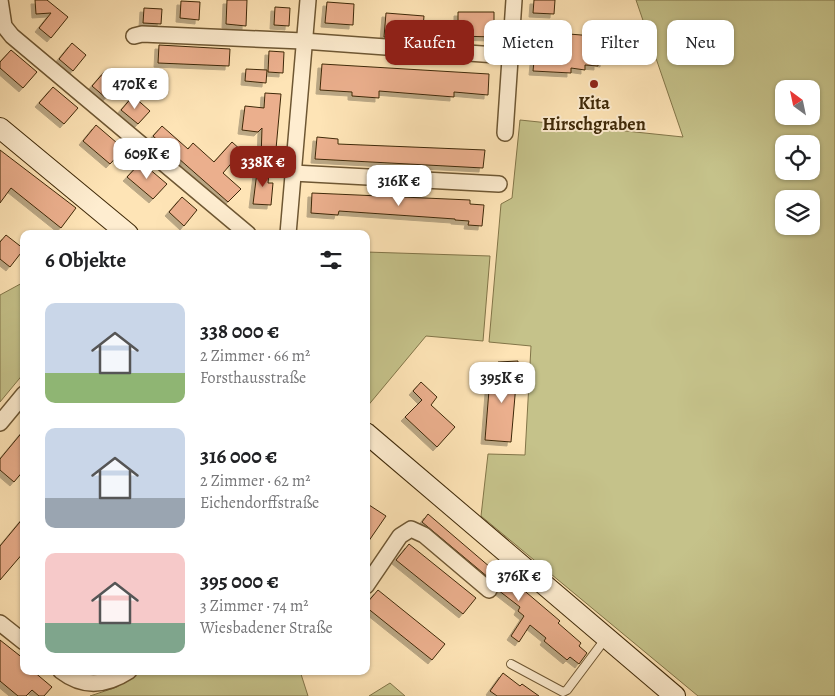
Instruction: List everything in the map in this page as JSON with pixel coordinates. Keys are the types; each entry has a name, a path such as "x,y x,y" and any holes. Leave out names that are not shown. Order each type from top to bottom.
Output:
{"main road":[{"path":"0,128 123,230"},
{"path":"370,436 675,696"}],"street":[{"path":"0,0 4,26 12,36 243,230"},
{"path":"288,230 308,0"},
{"path":"513,20 514,0"},
{"path":"134,36 169,35 303,41 484,54"},
{"path":"505,133 509,65"},
{"path":"293,173 499,184"},
{"path":"0,423 18,411"},
{"path":"370,580 400,536 411,529 424,535 489,590"},
{"path":"0,623 20,639"},
{"path":"68,675 80,682 96,684 110,681 121,675"}],"lane":[{"path":"511,664 563,692 567,690 606,638"}],"shaded area":[{"path":"636,0 835,0 835,696 698,696 481,516 488,454 525,455 531,346 489,342 501,204 512,198 520,120 683,137 657,61 657,20 643,20"},
{"path":"370,252 490,256 483,341 426,336 370,403"},
{"path":"20,284 20,378 0,402 0,295"},
{"path":"133,675 301,675 308,696 90,696 117,687"},
{"path":"390,683 405,696 369,696"}],"building":[{"path":"35,0 47,0 68,17 51,38 39,28 51,13 36,14"},
{"path":"227,0 247,0 246,26 226,24"},
{"path":"534,0 555,0 554,14 533,13"},
{"path":"181,1 200,2 199,20 180,18"},
{"path":"327,2 354,4 353,25 325,23"},
{"path":"275,7 290,8 289,26 274,25"},
{"path":"144,8 162,9 161,24 143,23"},
{"path":"458,12 494,12 494,20 484,20 484,37 474,36 474,20 458,20"},
{"path":"386,13 424,16 424,20 385,20"},
{"path":"572,34 582,35 582,65 585,65 585,70 571,68 571,73 533,71 534,65 572,65"},
{"path":"72,43 86,55 73,71 59,59"},
{"path":"159,45 230,49 229,66 158,63"},
{"path":"11,50 37,72 23,88 0,68 0,62"},
{"path":"269,51 284,52 283,73 268,72"},
{"path":"322,64 489,74 488,95 454,92 454,97 379,91 379,98 352,96 352,92 320,90"},
{"path":"246,69 267,70 266,83 245,81"},
{"path":"105,71 119,83 106,98 92,86"},
{"path":"53,87 78,108 64,124 39,103"},
{"path":"265,93 281,94 275,160 261,159 262,128 258,132 242,130 245,106 264,108"},
{"path":"133,96 150,111 138,124 121,110"},
{"path":"96,125 124,149 110,164 83,141"},
{"path":"162,126 188,149 193,143 214,162 232,142 242,151 223,173 241,189 228,202 153,136"},
{"path":"317,137 338,139 338,144 485,150 483,168 315,159"},
{"path":"0,150 76,208 61,228 11,188 0,203"},
{"path":"141,162 167,184 153,199 127,177"},
{"path":"258,164 269,173 268,183 273,183 271,205 253,204"},
{"path":"312,193 470,200 470,204 484,205 482,226 468,225 469,221 455,219 339,211 338,215 311,213"},
{"path":"182,197 197,210 184,226 169,212"},
{"path":"6,235 20,246 20,254 10,267 0,259 0,242"},
{"path":"518,361 511,442 485,440 489,390 499,391 498,362"},
{"path":"421,382 437,397 431,405 455,427 437,447 405,417 422,400 413,391"},
{"path":"20,435 20,475 14,482 0,470 0,459"},
{"path":"370,506 386,516 370,539"},
{"path":"428,514 504,579 507,576 560,621 558,623 581,643 579,646 587,653 579,664 570,657 567,660 544,641 546,638 530,625 519,642 511,636 524,616 518,611 520,607 498,590 495,583 422,522"},
{"path":"20,522 20,557 0,580 0,546"},
{"path":"409,544 476,598 463,614 396,560"},
{"path":"378,590 445,644 432,660 370,610 370,599"},
{"path":"0,640 20,656 20,675 38,675 52,687 44,696 39,696 32,690 26,696 18,696 0,681"},
{"path":"503,673 520,686 522,684 539,696 497,696 490,691"}],"place":[{"name":"Kita Hirschgraben","path":"594,84"}]}
